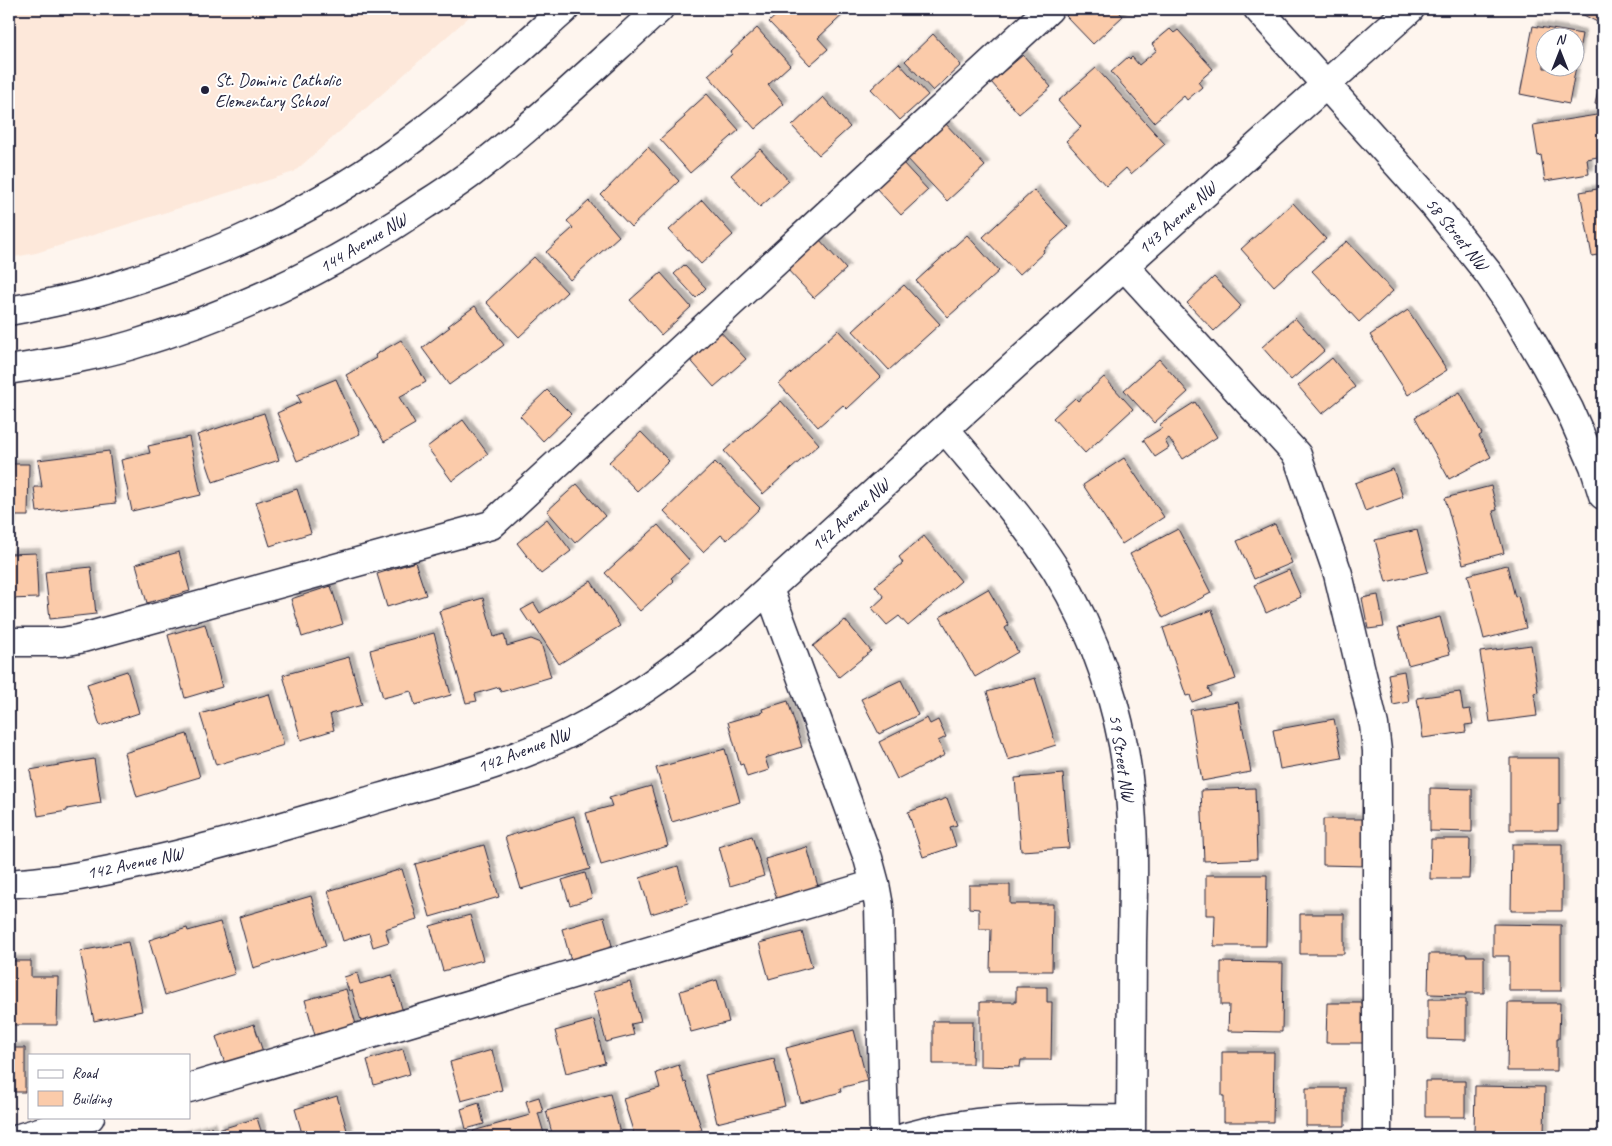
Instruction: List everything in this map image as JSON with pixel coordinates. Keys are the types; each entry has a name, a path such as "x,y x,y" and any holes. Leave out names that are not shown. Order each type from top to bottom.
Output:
{"street":[{"path":"9,311 55,302 127,283 197,259 292,216 353,180 422,133 466,97 565,9"},
{"name":"144 Avenue NW","path":"9,370 56,362 132,345 258,299 322,268 393,227 473,172 538,118 659,9"},
{"path":"9,642 62,642 78,639 491,525 1049,9"},
{"name":"58 Street NW","path":"1258,9 1434,205 1490,274 1511,306 1569,409 1594,466 1603,495"},
{"name":"143 Avenue NW","path":"945,429 1410,9"},
{"path":"1124,266 1297,455 1338,574 1374,725 1377,751 1377,1137"},
{"name":"142 Avenue NW","path":"9,884 61,879 242,839 525,754 571,732 647,687 721,632 945,429"},
{"name":"59 Street NW","path":"945,429 1008,506 1056,571 1074,603 1094,646 1114,707 1122,740 1129,786 1133,857 1131,1128"},
{"path":"769,589 868,858 875,884 879,906 884,1137"},
{"path":"190,1088 875,884"},
{"path":"22,1137 87,1118"},
{"path":"906,1137 942,1128 1017,1120 1131,1128"}],"shaded area":[{"name":"St. Dominic Catholic Elementary School","path":"9,9 478,9 294,172 36,253 9,258"}],"building":[{"path":"783,9 849,9 818,38 828,49 810,65 769,22"},
{"path":"1073,9 1116,9 1123,16 1093,44 1066,16"},
{"path":"1572,9 1603,9 1603,25"},
{"path":"1533,26 1545,28 1534,28 1534,78 1574,78 1569,104 1520,94"},
{"path":"757,28 790,65 768,85 784,104 755,129 708,75"},
{"path":"1170,29 1174,33 1178,30 1213,69 1198,82 1202,87 1187,100 1184,96 1154,122 1111,72 1128,57 1130,59 1132,57 1139,65 1157,50 1152,44"},
{"path":"933,34 961,65 933,91 905,61"},
{"path":"1023,55 1051,87 1019,114 991,82"},
{"path":"899,63 928,95 900,120 871,89"},
{"path":"1096,68 1165,144 1131,174 1126,168 1106,186 1066,141 1081,127 1058,101"},
{"path":"1600,83 1603,84 1603,106 1595,104"},
{"path":"707,94 739,130 690,173 660,139"},
{"path":"823,97 850,127 819,155 792,126"},
{"path":"1603,114 1603,156 1587,159 1589,174 1545,181 1541,155 1538,156 1533,125"},
{"path":"944,122 985,166 947,201 906,157"},
{"path":"648,147 679,181 631,227 601,195"},
{"path":"760,149 789,181 760,207 731,175"},
{"path":"902,162 928,190 901,215 875,187"},
{"path":"1603,188 1603,254 1592,256 1580,192"},
{"path":"1034,190 1068,227 1019,275 983,237"},
{"path":"702,200 733,235 701,264 669,230"},
{"path":"589,201 619,236 570,280 546,252 573,228 567,221"},
{"path":"1293,203 1326,239 1274,286 1241,249"},
{"path":"967,235 999,271 948,317 916,281"},
{"path":"819,239 846,269 814,298 786,268"},
{"path":"1347,241 1393,291 1359,322 1312,271"},
{"path":"534,257 567,292 519,337 486,302"},
{"path":"684,265 706,288 696,298 674,274"},
{"path":"661,273 691,307 661,335 630,300"},
{"path":"1214,277 1241,306 1214,331 1187,303"},
{"path":"904,285 940,324 889,370 853,331"},
{"path":"475,306 504,345 449,385 422,348"},
{"path":"1408,310 1447,370 1408,395 1370,335"},
{"path":"1295,318 1324,351 1291,380 1262,347"},
{"path":"717,328 746,359 714,387 687,356"},
{"path":"838,330 881,377 847,409 843,405 818,427 779,384"},
{"path":"401,340 426,382 399,397 415,424 384,442 346,375 376,358 375,355"},
{"path":"1332,358 1355,387 1322,414 1298,386"},
{"path":"1159,359 1188,392 1154,423 1124,390"},
{"path":"1104,377 1133,409 1085,453 1053,418 1075,398 1078,401"},
{"path":"336,379 360,434 297,461 277,413 301,402 297,395"},
{"path":"547,390 571,414 543,441 520,416"},
{"path":"1460,392 1482,434 1479,436 1491,457 1449,479 1415,417"},
{"path":"781,401 819,444 763,494 724,451"},
{"path":"1195,402 1217,437 1183,459 1169,438 1165,441 1169,448 1155,457 1143,440 1162,428 1159,425"},
{"path":"264,413 279,460 213,482 197,435"},
{"path":"463,420 488,454 452,481 427,447"},
{"path":"641,432 669,461 637,491 609,462"},
{"path":"189,437 201,495 132,511 121,460 150,453 148,446"},
{"path":"109,451 116,503 37,512 34,487 42,487 38,460"},
{"path":"1124,458 1164,517 1122,544 1083,485"},
{"path":"715,462 760,508 727,540 721,535 703,552 664,511"},
{"path":"9,464 29,464 28,516 11,516 11,528 9,528"},
{"path":"1393,469 1403,497 1365,511 1355,483"},
{"path":"577,484 605,516 575,543 547,511"},
{"path":"1491,486 1497,510 1493,511 1504,553 1463,564 1445,498"},
{"path":"297,489 311,533 270,546 256,502"},
{"path":"547,519 571,551 541,574 517,543"},
{"path":"1275,524 1292,563 1254,579 1237,541"},
{"path":"658,525 690,561 671,578 674,581 640,611 605,573"},
{"path":"1178,529 1211,593 1163,618 1130,554"},
{"path":"1417,530 1428,572 1386,582 1375,540"},
{"path":"924,536 961,581 908,626 899,616 887,625 872,608 884,597 875,586 903,563 899,557"},
{"path":"179,552 190,591 147,603 136,564"},
{"path":"36,553 38,598 9,599 9,554"},
{"path":"415,562 426,595 387,607 377,574"},
{"path":"1507,565 1515,597 1518,596 1526,628 1484,639 1468,575"},
{"path":"91,567 96,614 50,619 45,572"},
{"path":"1289,570 1301,597 1266,613 1254,585"},
{"path":"591,581 620,626 559,664 531,621 529,622 521,610 534,603 540,613"},
{"path":"331,586 343,624 302,637 291,599"},
{"path":"988,589 1009,625 1005,628 1018,652 975,677 940,617"},
{"path":"1378,595 1384,627 1368,629 1362,598"},
{"path":"483,598 494,637 504,634 507,646 531,639 541,643 551,677 501,692 499,687 475,694 477,701 466,703 439,611"},
{"path":"1212,610 1236,679 1208,688 1211,695 1192,702 1190,695 1186,696 1163,628"},
{"path":"1440,617 1450,654 1408,665 1398,628"},
{"path":"845,620 871,651 839,677 813,646"},
{"path":"205,624 222,687 185,698 168,635"},
{"path":"434,633 451,695 415,705 411,691 383,698 370,650"},
{"path":"1531,645 1538,692 1534,693 1537,716 1490,722 1480,652"},
{"path":"349,657 362,705 330,714 334,730 301,740 283,675"},
{"path":"127,671 139,713 100,726 87,684"},
{"path":"1404,671 1409,702 1393,705 1388,674"},
{"path":"1035,678 1056,745 1008,760 987,692"},
{"path":"901,680 918,715 879,734 861,699"},
{"path":"1460,692 1463,710 1470,709 1473,724 1465,725 1466,732 1423,738 1417,698"},
{"path":"269,694 284,745 216,765 200,714"},
{"path":"788,701 802,747 765,758 769,770 747,777 743,764 740,765 728,722 763,712 762,709"},
{"path":"1238,702 1251,772 1202,781 1190,710"},
{"path":"927,718 930,724 938,720 946,737 938,741 945,755 897,779 879,742"},
{"path":"1334,719 1342,758 1280,769 1273,730"},
{"path":"187,734 200,777 137,797 124,753"},
{"path":"725,749 740,802 672,822 656,768"},
{"path":"1510,758 1560,758 1558,830 1510,830"},
{"path":"94,759 101,803 38,816 30,770"},
{"path":"1063,774 1069,848 1021,851 1015,778"},
{"path":"651,786 668,846 601,865 586,813 612,806 609,798"},
{"path":"1255,788 1257,859 1204,861 1201,790"},
{"path":"1430,788 1472,789 1472,832 1430,831"},
{"path":"947,798 957,825 950,827 956,846 923,857 908,812"},
{"path":"574,816 590,869 521,889 505,837"},
{"path":"1323,819 1365,819 1365,866 1323,865"},
{"path":"752,836 764,876 730,886 719,847"},
{"path":"1431,839 1470,839 1469,879 1430,879"},
{"path":"1512,844 1562,844 1562,911 1511,911"},
{"path":"484,845 499,897 430,917 415,864"},
{"path":"807,847 819,890 778,903 765,859"},
{"path":"678,866 688,903 651,914 640,878"},
{"path":"402,869 417,919 385,929 389,942 373,947 369,933 343,941 328,891"},
{"path":"585,873 592,898 570,905 562,880"},
{"path":"1206,875 1267,875 1266,946 1214,946 1215,915 1206,915"},
{"path":"969,885 1010,885 1010,904 1053,904 1052,971 990,971 991,929 979,929 979,909 969,908"},
{"path":"311,896 326,946 253,968 239,917"},
{"path":"1300,914 1344,914 1344,954 1300,954"},
{"path":"470,915 483,960 443,971 430,926"},
{"path":"604,917 613,949 571,961 562,929"},
{"path":"220,922 235,974 165,995 149,940 187,928 188,931"},
{"path":"1493,924 1561,925 1561,991 1509,991 1509,956 1493,956"},
{"path":"802,932 812,967 769,979 759,943"},
{"path":"128,942 142,1011 94,1021 80,951"},
{"path":"1429,954 1484,956 1484,993 1466,993 1466,995 1428,994"},
{"path":"9,961 31,961 31,977 58,977 57,1025 9,1025"},
{"path":"1221,962 1283,963 1282,1032 1228,1031 1229,1005 1221,1005"},
{"path":"357,973 360,984 392,975 403,1012 362,1024 352,990 349,991 344,977"},
{"path":"717,980 729,1022 691,1032 680,991"},
{"path":"630,982 641,1022 631,1024 634,1035 606,1042 593,992"},
{"path":"1016,987 1047,987 1047,1002 1052,1002 1051,1060 1021,1060 1020,1067 980,1066 980,1002 1016,1002"},
{"path":"346,989 357,1028 316,1039 305,1000"},
{"path":"1428,999 1466,999 1466,1040 1428,1039"},
{"path":"1327,1003 1369,1003 1368,1043 1326,1043"},
{"path":"1508,1003 1560,1003 1557,1071 1507,1071"},
{"path":"594,1020 605,1063 566,1073 555,1031"},
{"path":"933,1021 973,1021 972,1064 933,1064"},
{"path":"254,1024 263,1052 225,1064 216,1037"},
{"path":"854,1030 867,1081 840,1088 841,1092 801,1103 786,1048"},
{"path":"9,1048 25,1048 25,1092 9,1092"},
{"path":"403,1049 410,1074 374,1085 367,1060"},
{"path":"492,1050 502,1090 461,1101 450,1062"},
{"path":"1222,1052 1274,1052 1273,1122 1224,1122"},
{"path":"774,1059 785,1106 717,1123 705,1075"},
{"path":"679,1065 702,1130 678,1137 635,1137 623,1099 660,1088 656,1073"},
{"path":"1425,1081 1465,1081 1465,1117 1425,1117"},
{"path":"1475,1086 1545,1087 1544,1135 1474,1134"},
{"path":"1306,1088 1345,1088 1345,1126 1306,1126"},
{"path":"610,1094 621,1137 553,1137 546,1111"},
{"path":"337,1096 349,1137 303,1137 295,1109"},
{"path":"539,1097 543,1112 538,1113 545,1137 475,1137 473,1131 530,1115 526,1101"},
{"path":"479,1103 484,1124 466,1129 461,1109"},
{"path":"257,1118 263,1137 220,1137 218,1130"},
{"path":"211,1127 215,1137 177,1137"},
{"path":"461,1131 463,1137 439,1137"},
{"path":"1327,1135 1367,1136 1367,1137 1327,1137"}],"place":[{"name":"St. Dominic Catholic Elementary School","path":"205,90"}]}
